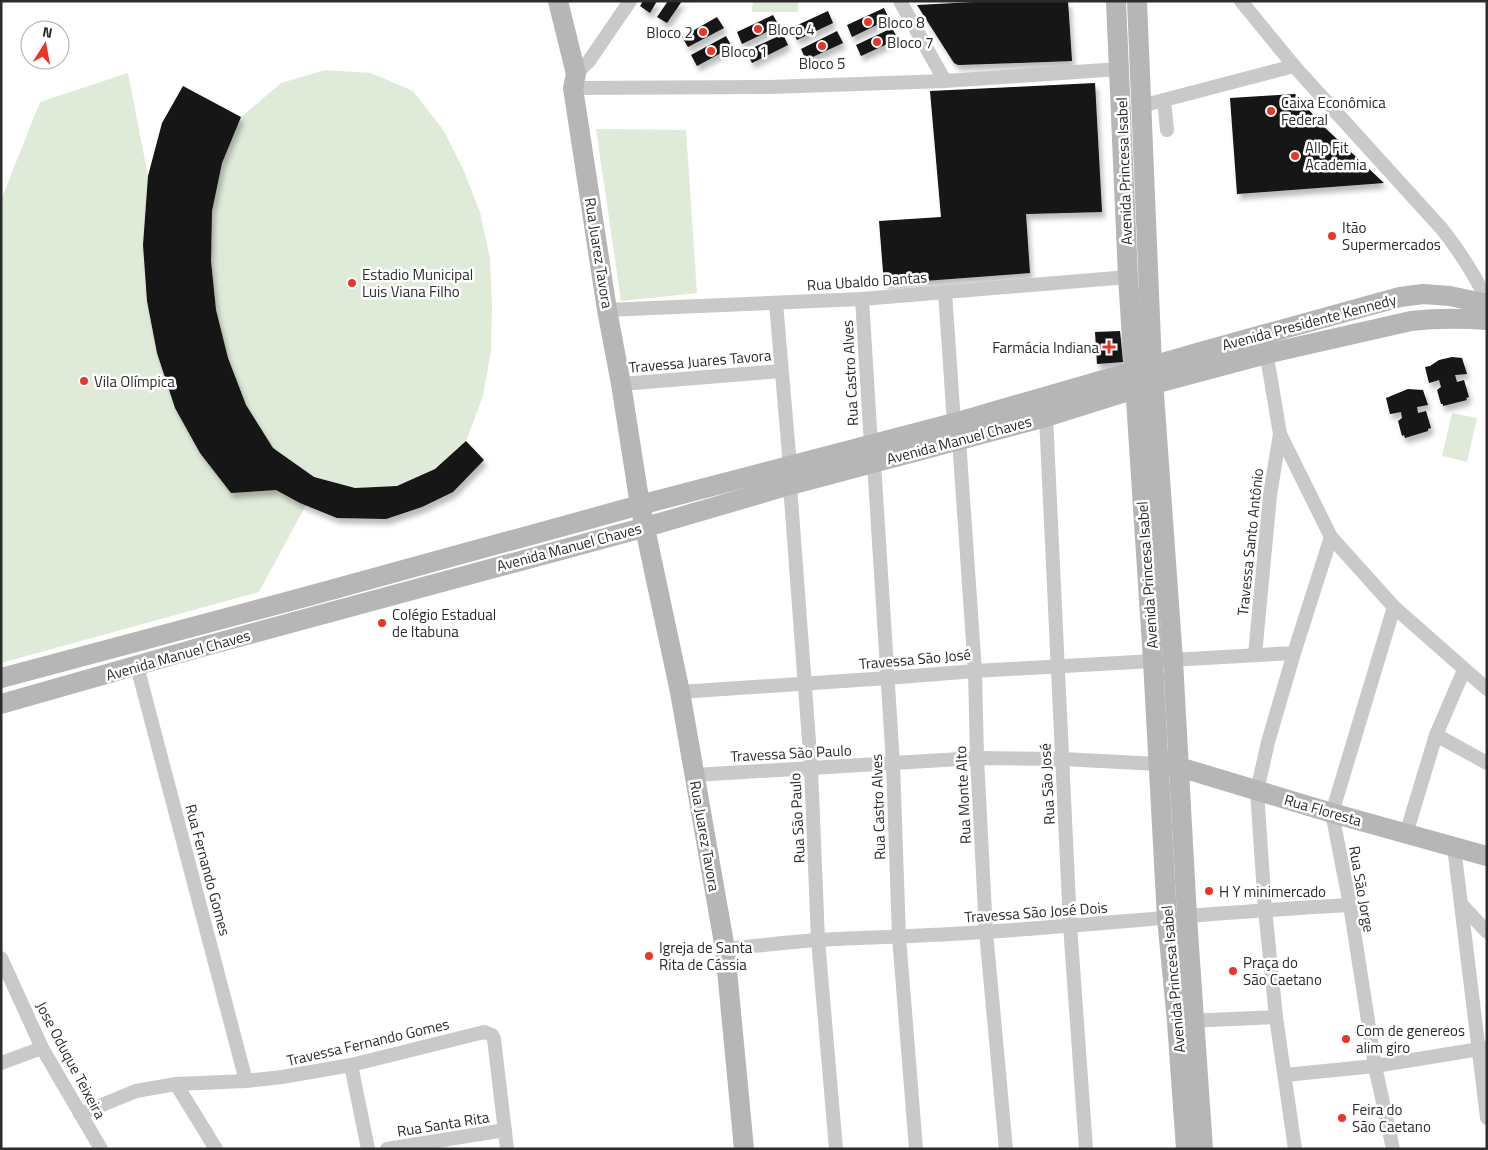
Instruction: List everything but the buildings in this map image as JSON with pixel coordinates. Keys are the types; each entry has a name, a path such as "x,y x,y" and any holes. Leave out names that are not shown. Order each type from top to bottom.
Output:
{"main road":[{"name":"Rua Juarez Tavora","path":"558,1 574,81 607,310 640,505 680,692 724,948 744,1149"},
{"name":"Avenida Princesa Isabel","path":"1116,1 1128,277 1144,378 1174,660 1179,767 1177,918"},
{"name":"Avenida Princesa Isabel","path":"1137,1 1142,106 1144,378 1153,661 1159,764 1177,918 1185,1022 1203,1149"},
{"name":"Avenida Presidente Kennedy","path":"1144,378 1264,344 1400,296 1423,294 1450,296 1487,304"},
{"name":"Avenida Presidente Kennedy","path":"1264,344 1434,318 1487,320"},
{"name":"Avenida Manuel Chaves","path":"957,431 1046,417 1144,378"},
{"name":"Avenida Manuel Chaves","path":"1,678 307,597 640,505 790,476 1144,378"},
{"name":"Avenida Manuel Chaves","path":"1,704 198,648 646,527 790,476"},
{"name":"Rua Floresta","path":"1159,764 1179,767 1332,813 1487,856"},
{"name":"Avenida Princesa Isabel","path":"1185,1022 1186,1149"}],"street":[{"path":"574,81 630,1"},
{"path":"900,1 945,82"},
{"path":"1240,1 1294,66 1442,229 1462,254 1487,300"},
{"path":"1142,106 1294,66"},
{"path":"574,81 770,87 945,82 1120,69"},
{"path":"1164,100 1167,130"},
{"name":"Rua Ubaldo Dantas","path":"607,310 862,299 1128,277"},
{"name":"Rua Monte Alto","path":"945,292 975,671 977,758 986,932 1006,1149"},
{"name":"Rua Castro Alves","path":"862,299 893,764 899,937 916,1149"},
{"name":"Rua São Paulo","path":"776,303 811,768 818,940 836,1149"},
{"path":"1264,344 1280,434 1331,537 1394,607 1487,689"},
{"name":"Travessa Juares Tavora","path":"621,384 782,370"},
{"name":"Rua São José","path":"1046,417 1070,925 1086,1149"},
{"name":"Travessa Santo Antônio","path":"1254,654 1270,495 1280,434"},
{"path":"1295,1149 1276,1016 1265,910 1257,791 1268,742 1331,537"},
{"name":"Rua São Jorge","path":"1394,607 1332,813 1350,905 1375,1066 1394,1149"},
{"path":"1153,661 1294,653"},
{"name":"Travessa São José","path":"680,692 975,671 1153,661"},
{"name":"Rua Fernando Gomes","path":"137,666 246,1081"},
{"path":"1406,834 1436,735 1464,670"},
{"path":"1436,735 1487,763"},
{"name":"Travessa São Paulo","path":"695,775 977,758 1062,759 1159,764"},
{"path":"1454,847 1482,1048 1487,1118"},
{"path":"1461,904 1487,932"},
{"name":"Travessa São José Dois","path":"724,948 818,940 986,932 1350,905"},
{"name":"Jose Oduque Teixeira","path":"1,958 42,1048 101,1149"},
{"path":"1185,1022 1276,1016"},
{"name":"Travessa Fernando Gomes","path":"80,1114 136,1091 176,1084 282,1078 351,1065 484,1032 494,1039 505,1130"},
{"path":"1,1063 42,1048"},
{"path":"1285,1075 1375,1066 1482,1048"},
{"path":"351,1065 368,1149"},
{"path":"176,1084 216,1149"},
{"path":"505,1130 508,1149"},
{"name":"Rua Santa Rita","path":"387,1149 505,1130"}],"green space":[{"path":"753,1 798,1 798,12 752,12"},
{"name":"Estadio Municipal Luis Viana Filho","path":"325,70 371,73 413,91 444,131 463,169 480,212 490,258 491,351 483,396 466,441 435,469 397,486 355,488 314,477 273,448 246,405 228,358 216,310 211,261 212,211 222,163 241,117 281,83"},
{"name":"Vila Olímpica","path":"128,73 148,176 143,245 147,301 157,353 175,408 200,453 231,493 276,490 306,505 259,592 1,663 1,200 40,102"},
{"path":"596,129 686,130 697,293 621,301"},
{"path":"1452,413 1477,418 1467,462 1442,456"}],"place":[{"name":"Bloco 8","path":"868,22"},
{"name":"Bloco 4","path":"758,29"},
{"name":"Bloco 2","path":"703,32"},
{"name":"Bloco 7","path":"877,42"},
{"name":"Bloco 5","path":"822,46"},
{"name":"Bloco 1","path":"711,51"},
{"name":"Caixa Econômica Federal","path":"1271,111"},
{"name":"Allp Fit Academia","path":"1295,156"},
{"name":"Itão Supermercados","path":"1332,236"},
{"name":"Estadio Municipal Luis Viana Filho","path":"352,283"},
{"name":"Farmácia Indiana","path":"1109,347"},
{"name":"Vila Olímpica","path":"84,381"},
{"name":"Colégio Estadual de Itabuna","path":"382,623"},
{"name":"H Y minimercado","path":"1209,891"},
{"name":"Igreja de Santa Rita de Cássia","path":"649,956"},
{"name":"Praça do São Caetano","path":"1233,971"},
{"name":"Com de genereos alim giro","path":"1346,1039"},
{"name":"Feira do São Caetano","path":"1342,1118"}]}
